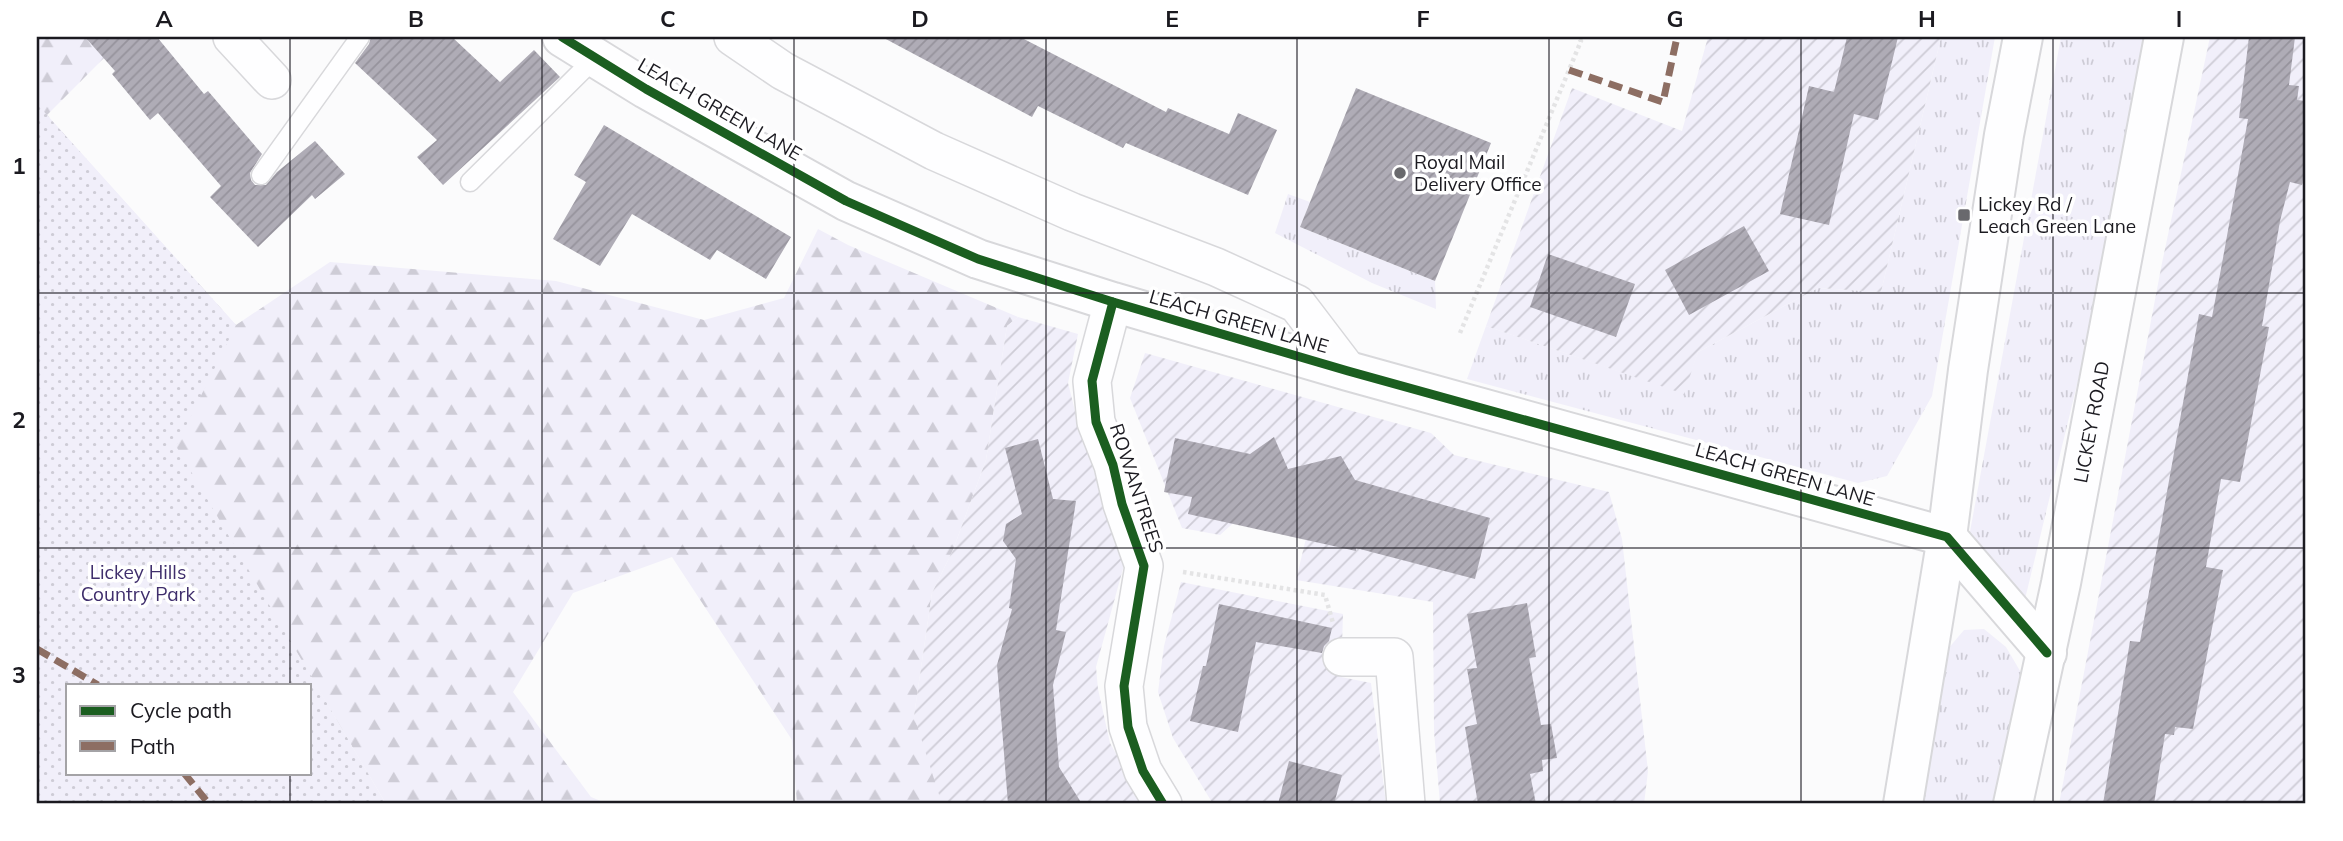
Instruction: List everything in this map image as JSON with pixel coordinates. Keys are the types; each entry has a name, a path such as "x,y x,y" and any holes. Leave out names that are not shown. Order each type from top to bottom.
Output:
{"street":[{"path":"232,37 272,80"},
{"name":"LEACH GREEN LANE","path":"562,37 646,89 846,201 978,259 1348,371 1947,537"},
{"name":"LEACH GREEN LANE","path":"733,37 783,71 934,151 1072,212 1216,267 1297,304 1348,371"},
{"path":"1903,804 1947,537 1970,357 2004,135 2023,37"},
{"name":"LICKEY ROAD","path":"2013,804 2047,653 2164,37"},
{"name":"ROWANTREES","path":"1113,302 1091,380 1096,422 1113,465 1122,504 1144,566 1124,686 1128,727 1143,771 1163,804"},
{"path":"1947,537 2047,653"},
{"path":"1342,657 1394,657 1406,804"}],"lane":[{"path":"261,175 360,37"},
{"path":"470,183 595,58"}],"path":[{"path":"1460,333 1581,41 1578,37"},
{"path":"1144,566 1325,595 1342,657"}],"green space":[{"path":"37,37 85,37 104,58 47,115 236,325 330,262 556,281 704,320 784,298 818,229 848,245 1018,317 1007,326 986,460 953,550 932,593 914,716 961,804 797,804 792,740 672,557 573,593 513,692 591,797 608,804 386,804 215,514 312,684 66,684 66,774 312,774 312,684 380,804 37,804"},
{"path":"1708,37 1941,37 1881,292 1818,288 1698,352 1684,394 1486,326 1572,88 1682,131"},
{"path":"1941,37 1995,37 1932,396 1887,476 1858,483 1467,379 1486,326 1683,393 1698,352 1818,288 1881,292"},
{"path":"2061,37 2150,37 2081,368 2025,599 1969,537"},
{"path":"2210,37 2306,37 2306,804 2059,804 2162,263"},
{"name":"Lickey Hills Country Park","path":"37,104 236,325 176,446 386,804 37,804"},
{"path":"1288,194 1310,202 1300,227 1435,281 1436,309 1372,283 1275,233"},
{"path":"1018,317 1078,334 1068,383 1124,565 1096,667 1098,689 1110,743 1144,804 942,804 914,716 932,593 953,550 986,460 1007,326"},
{"path":"1145,353 1431,433 1454,455 1609,492 1622,539 1648,771 1644,804 1440,804 1434,731 1433,602 1296,580 1308,530 1240,517 1220,535 1182,528 1130,398"},
{"path":"1181,582 1343,614 1341,677 1371,683 1386,804 1213,804 1173,738 1158,692 1164,646"},
{"path":"1984,629 2006,647 2023,676 2000,804 1919,804 1942,656 1964,630"}],"building":[{"path":"85,37 157,37 204,94 208,91 262,154 250,173 255,185 266,185 277,172 315,141 345,174 315,199 312,195 258,247 210,197 221,186 158,113 150,120 112,74 115,71"},
{"path":"371,37 452,37 500,82 534,50 560,77 443,185 417,157 437,140 355,63"},
{"path":"882,37 1020,37 1166,112 1168,108 1229,134 1238,113 1277,130 1248,195 1126,143 1123,148 1038,106 1032,117"},
{"path":"1847,37 1898,37 1878,120 1854,114 1829,225 1780,214 1809,86 1834,92"},
{"path":"2249,37 2295,37 2289,85 2299,86 2297,100 2306,101 2306,163 2302,185 2290,182 2280,221 2262,326 2269,327 2240,482 2221,479 2206,567 2223,570 2193,729 2175,727 2174,735 2165,734 2154,804 2103,804 2130,641 2140,642 2199,314 2212,317 2248,119 2239,118"},
{"name":"Royal Mail Delivery Office","path":"1356,88 1491,143 1435,281 1300,227"},
{"path":"604,125 791,237 766,279 717,250 710,260 632,214 600,266 553,239 586,182 574,175"},
{"path":"1744,226 1769,271 1689,315 1665,270"},
{"path":"1548,254 1635,284 1616,337 1530,307"},
{"path":"1274,437 1288,469 1341,456 1355,480 1490,518 1475,579 1356,548 1356,551 1188,514 1192,497 1164,492 1175,438 1250,454"},
{"path":"1038,439 1053,499 1076,501 1056,630 1066,632 1053,685 1059,767 1082,804 1008,804 997,665 1012,609 1009,608 1016,559 1003,541 1006,524 1022,514 1005,448"},
{"path":"1527,603 1536,657 1529,658 1541,725 1551,724 1557,758 1542,760 1543,771 1530,774 1536,804 1478,804 1465,727 1477,724 1467,669 1477,668 1467,614"},
{"path":"1219,604 1332,628 1322,653 1256,642 1238,732 1190,721 1203,666 1206,666"},
{"path":"1289,761 1342,775 1334,804 1278,804"}],"marked path":[{"path":"1569,70 1663,102 1677,37"},
{"path":"37,649 96,684"},
{"path":"185,774 209,804"}],"cycle path":[{"path":"562,37 646,89 846,201 978,259 1348,371 1947,537 2047,653"},
{"path":"1113,302 1092,381 1096,422 1113,465 1122,504 1144,566 1124,686 1128,727 1143,771 1163,804"}],"place":[{"name":"Royal Mail Delivery Office","path":"1400,173"},
{"name":"Lickey Rd / Leach Green Lane","path":"1964,215"}]}
